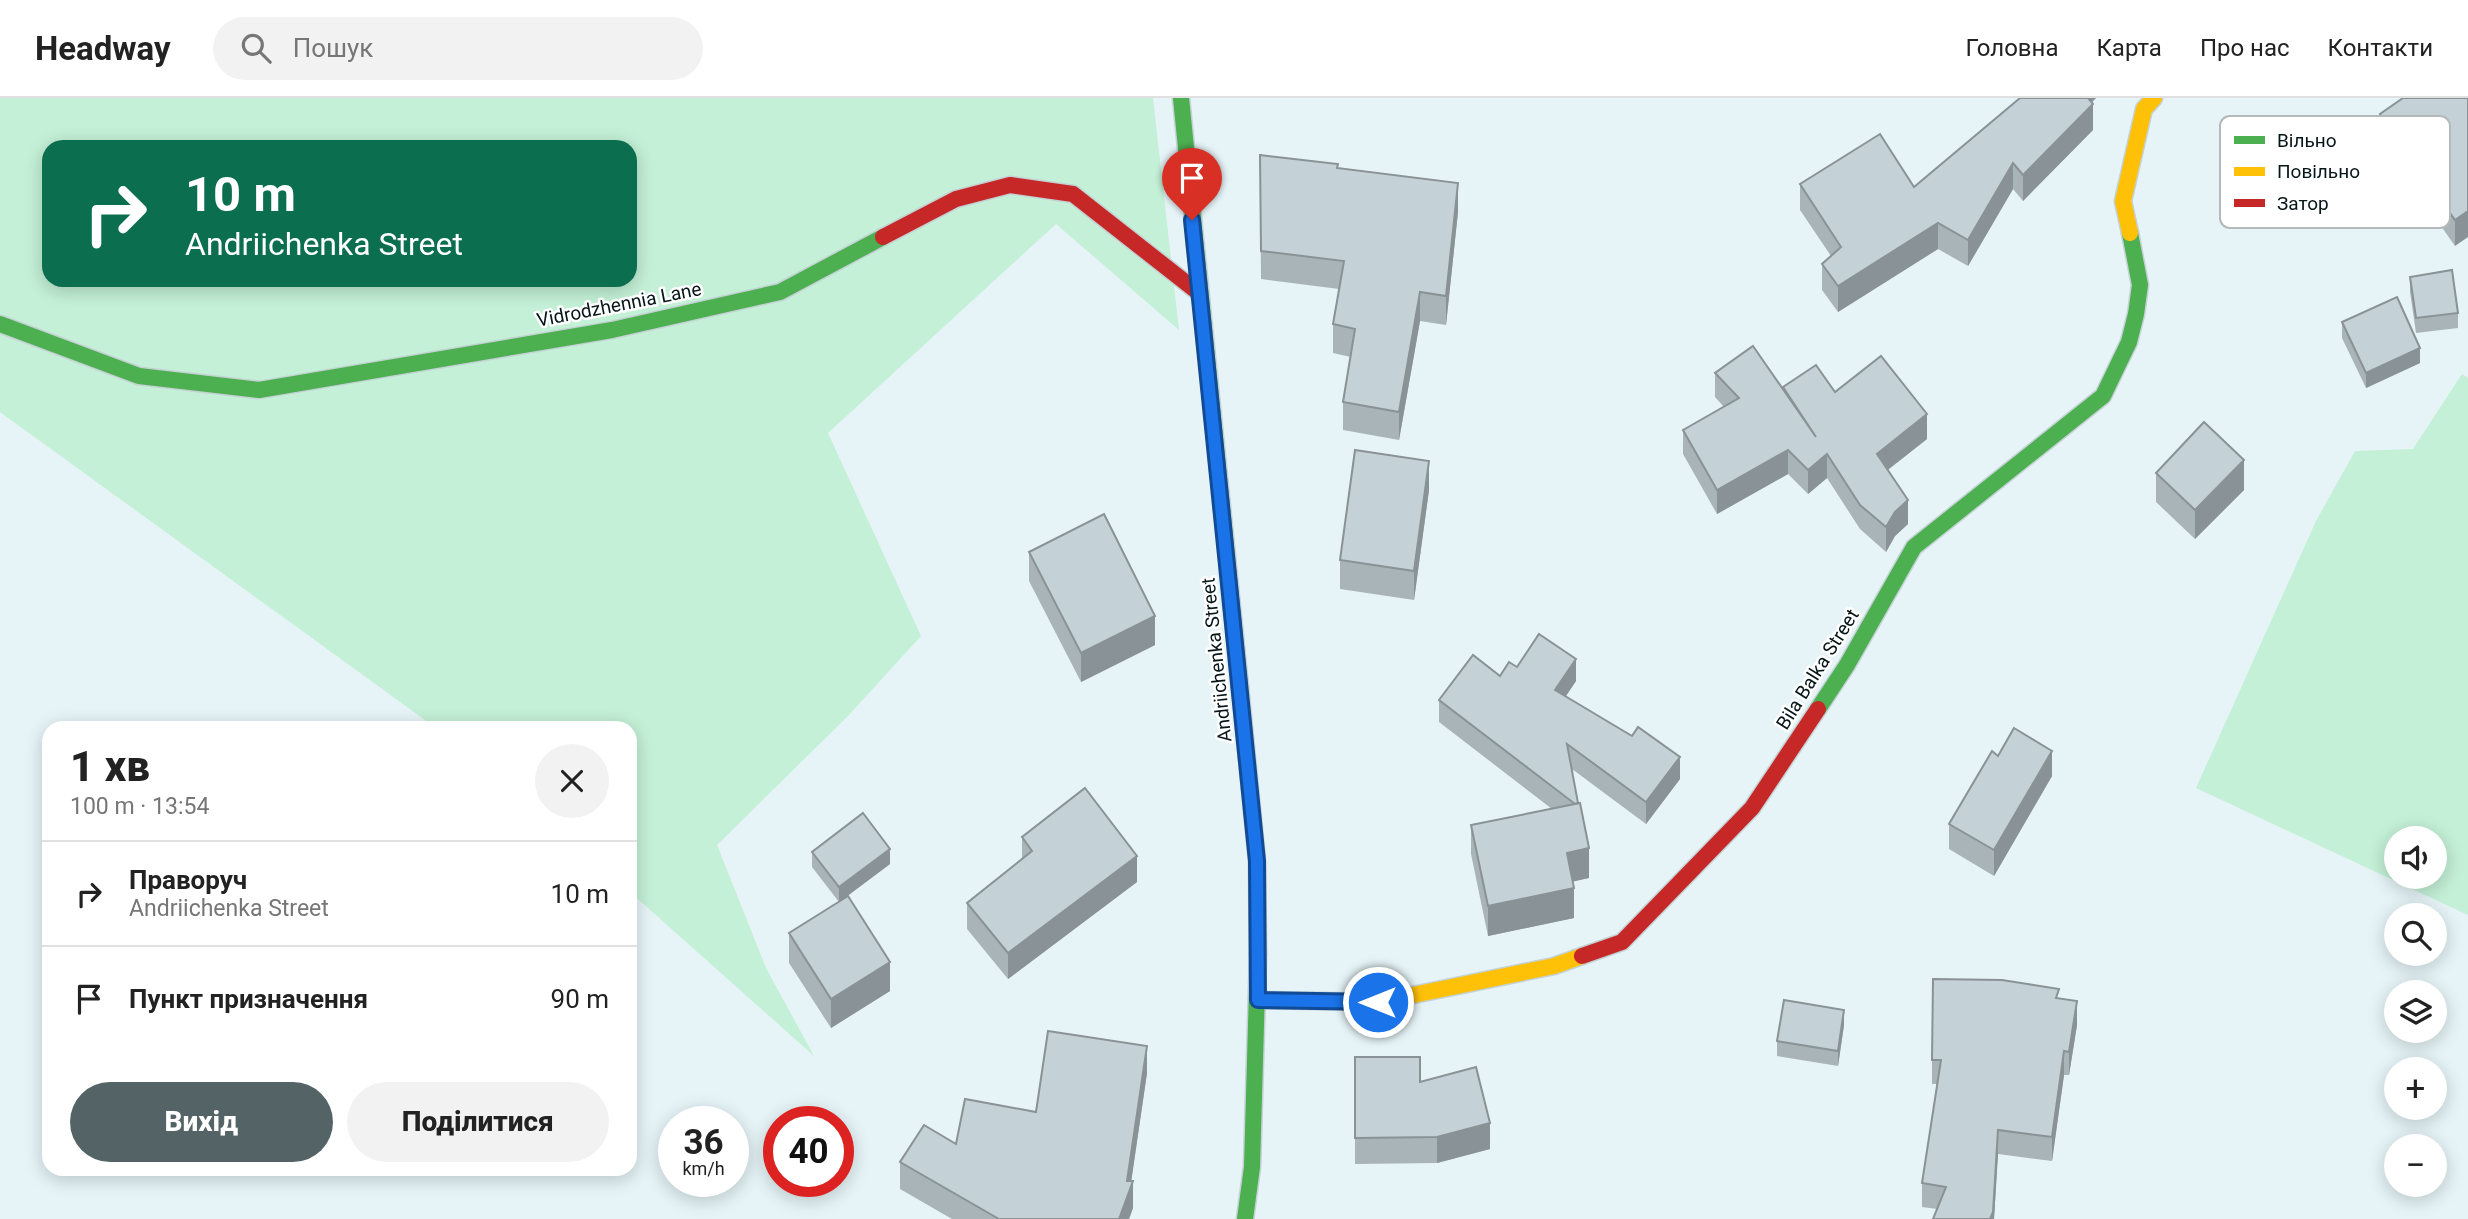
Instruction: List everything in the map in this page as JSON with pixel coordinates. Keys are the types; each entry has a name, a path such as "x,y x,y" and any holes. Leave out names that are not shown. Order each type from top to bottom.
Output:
{"street":[{"name":"Andriichenka Street","path":"1181,98 1257,861 1258,1000 1252,1167 1245,1219"},
{"name":"Bila Balka Street","path":"1258,1000 1378,1002 1554,966 1622,942 1752,808 1847,665 1914,547 2104,396 2129,342 2136,314 2140,285 2123,201 2144,109 2154,98"},
{"name":"Vidrodzhennia Lane","path":"0,324 139,376 259,390 612,330 780,292 956,199 1010,185 1073,194 1199,293"}],"green space":[{"path":"0,98 1153,98 1179,330 1056,224 828,433 921,636 848,716 717,845 766,968 814,1056 637,898 637,721 426,721 0,412"},
{"path":"2462,374 2468,378 2468,915 2412,889 2447,889 2447,826 2384,826 2384,876 2196,788 2316,521 2355,451 2413,449"}],"building":[{"path":"2020,98 2088,98 2093,104 2023,175 2013,163 1968,240 1938,223 1838,286 1822,264 1841,247 1800,184 1880,134 1914,187"},
{"path":"2403,98 2468,98 2468,211 2455,220 2450,213 2450,116 2380,114"},
{"path":"1260,155 1458,183 1446,296 1420,292 1399,412 1343,402 1355,329 1333,324 1344,261 1261,251"},
{"path":"2452,270 2458,313 2416,318 2410,277"},
{"path":"2397,297 2420,348 2366,373 2342,322"},
{"path":"1753,346 1816,437 1783,387 1816,365 1835,392 1881,356 1927,414 1877,454 1908,500 1895,512 1886,527 1860,505 1827,454 1808,470 1788,450 1717,490 1683,430 1739,398 1715,373"},
{"path":"2204,422 2244,460 2195,510 2156,473"},
{"path":"1355,450 1429,461 1414,571 1340,560"},
{"path":"1104,514 1155,616 1081,653 1029,552"},
{"path":"1539,634 1576,659 1555,690 1632,736 1638,727 1680,757 1646,802 1567,744 1578,803 1575,804 1439,700 1473,655 1500,676 1509,662 1517,667"},
{"path":"2014,728 2052,751 1994,850 1949,824 1992,751 1998,756"},
{"path":"1085,788 1137,856 1008,953 967,903 1032,851 1022,837"},
{"path":"1580,803 1589,848 1567,853 1574,888 1488,906 1471,825"},
{"path":"863,813 890,849 839,887 812,852"},
{"path":"848,896 890,962 831,999 789,933"},
{"path":"1933,979 2002,980 2059,989 2056,998 2077,1001 2069,1052 2064,1051 2052,1137 1998,1130 1993,1212 1990,1219 1933,1219 1946,1187 1922,1183 1941,1060 1932,1060"},
{"path":"1784,1000 1844,1010 1838,1051 1777,1041"},
{"path":"1048,1031 1147,1046 1127,1181 1133,1181 1119,1219 999,1219 900,1162 924,1125 956,1144 965,1099 1036,1112"},
{"path":"1355,1057 1420,1057 1420,1082 1476,1067 1490,1123 1437,1137 1355,1138"}],"traffic: fast":[{"path":"1181,98 1240,687"},
{"path":"1818,709 1847,665 1914,547 2103,396 2129,342 2136,314 2140,285 2130,233"},
{"path":"0,324 139,376 259,390 612,330 780,292 883,237"},
{"path":"1245,1219 1252,1167 1258,954"}],"traffic: slow":[{"path":"2130,233 2123,201 2144,109 2154,98"},
{"path":"1240,687 1257,861 1258,954"},
{"path":"1258,1000 1379,1002 1554,966 1582,956"}],"traffic: jam":[{"path":"883,237 956,199 1010,185 1073,194 1199,293"},
{"path":"1582,956 1622,942 1752,808 1818,709"}],"route":[{"path":"1192,220 1257,861 1258,1000 1378,1002"}]}
